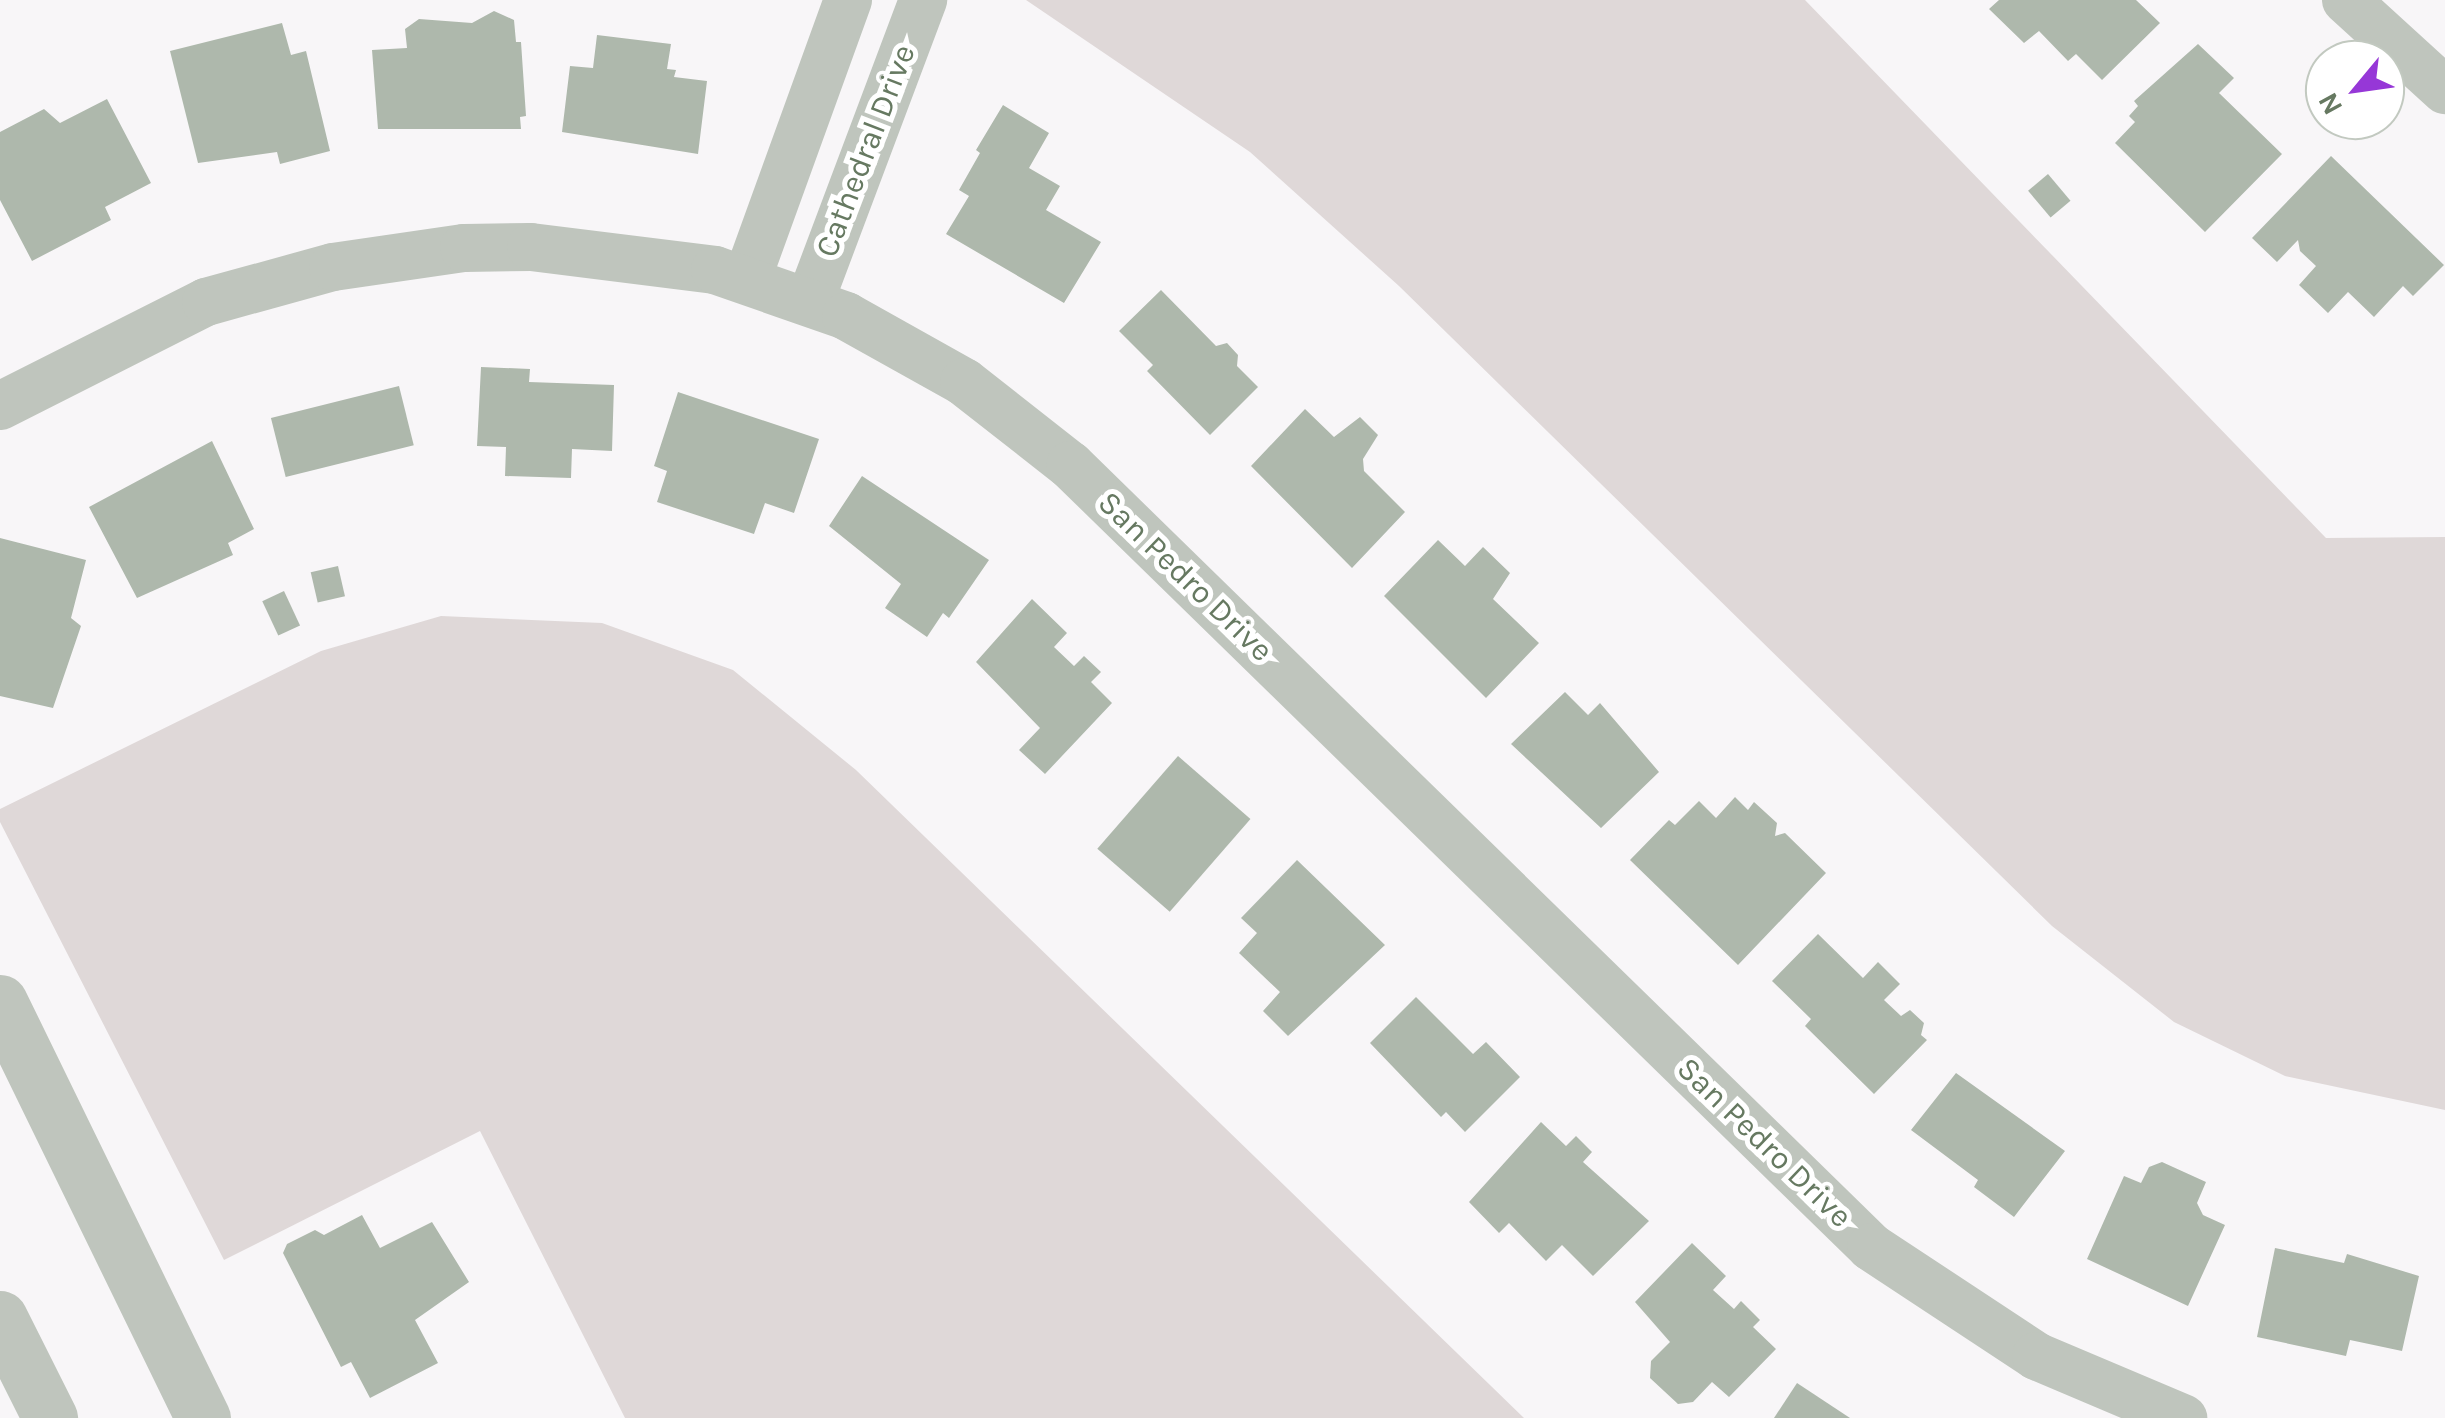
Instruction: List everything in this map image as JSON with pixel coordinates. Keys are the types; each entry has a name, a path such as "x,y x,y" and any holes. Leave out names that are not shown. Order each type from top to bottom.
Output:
{"street":[{"name":"Cathedral Drive","path":"747,279 848,0"},
{"name":"Cathedral Drive","path":"810,301 923,0"},
{"path":"2346,0 2445,90"},
{"name":"San Pedro Drive","path":"0,406 206,302 333,267 464,248 531,247 747,279 810,301 964,382 1070,465 1871,1247 2036,1356 2183,1418"},
{"path":"0,1002 203,1418"},
{"path":"0,1318 50,1418"}],"shaded area":[{"path":"1026,0 1805,0 2326,538 2445,537 2445,1110 2285,1076 2174,1022 2052,926 1399,286 1250,152"},
{"path":"441,616 602,623 733,670 856,770 1524,1418 625,1418 480,1131 224,1260 0,822 0,809 321,651"}],"building":[{"path":"1999,0 2136,0 2160,23 2102,80 2076,54 2068,61 2039,31 2024,43 1989,9"},
{"path":"494,11 514,20 516,42 521,42 526,116 520,117 521,129 378,129 372,50 407,48 405,29 419,19 472,23"},
{"path":"282,23 291,55 306,51 330,151 280,164 277,152 198,163 170,51"},
{"path":"597,35 671,44 667,69 676,70 674,77 707,81 698,154 562,132 570,66 593,68"},
{"path":"2198,44 2234,78 2219,93 2282,154 2205,232 2115,143 2135,122 2129,116 2138,106 2134,101"},
{"path":"107,99 151,183 105,207 111,220 32,261 0,200 0,132 44,109 60,123"},
{"path":"1003,105 1049,133 1029,168 1060,186 1046,210 1101,242 1064,303 946,234 969,196 959,190 980,153 976,150"},
{"path":"2331,156 2444,265 2413,296 2403,286 2374,317 2348,292 2328,313 2299,285 2316,266 2300,251 2298,240 2277,262 2252,238"},
{"path":"2048,174 2070,201 2051,218 2028,191"},
{"path":"1161,290 1216,346 1227,343 1238,355 1237,366 1258,387 1210,435 1147,371 1153,365 1119,331"},
{"path":"481,367 530,369 529,382 614,385 612,451 572,449 571,478 505,476 506,447 477,446"},
{"path":"399,386 414,445 286,477 271,418"},
{"path":"678,392 819,439 794,513 765,503 754,534 657,502 667,471 654,466"},
{"path":"1305,409 1334,437 1360,417 1378,435 1363,459 1364,471 1405,512 1352,568 1251,466"},
{"path":"212,441 254,529 228,543 233,555 137,598 89,507"},
{"path":"862,476 989,560 949,618 943,613 927,637 885,608 901,584 829,526"},
{"path":"0,538 86,560 71,618 81,626 53,708 0,696"},
{"path":"1438,540 1465,566 1483,547 1510,573 1493,599 1539,643 1486,698 1384,596"},
{"path":"338,566 345,596 318,603 311,572"},
{"path":"284,591 300,625 278,636 262,601"},
{"path":"1032,599 1067,633 1054,647 1074,666 1084,656 1101,672 1091,682 1112,703 1045,774 1019,750 1040,728 976,662"},
{"path":"1565,692 1588,715 1600,703 1659,772 1601,828 1511,744"},
{"path":"1178,756 1250,819 1170,912 1097,849"},
{"path":"1735,797 1748,810 1754,802 1777,823 1775,836 1785,833 1826,873 1738,965 1630,860 1669,820 1675,825 1699,801 1716,818"},
{"path":"1297,860 1385,945 1288,1036 1263,1011 1280,992 1239,953 1257,933 1241,918"},
{"path":"1818,934 1863,978 1878,962 1900,984 1884,1000 1901,1016 1910,1010 1924,1023 1921,1035 1927,1040 1874,1094 1805,1026 1811,1019 1772,981"},
{"path":"1416,997 1473,1054 1486,1042 1520,1077 1465,1132 1446,1112 1441,1117 1370,1043"},
{"path":"1956,1073 2065,1151 2014,1217 1974,1187 1978,1180 1911,1130"},
{"path":"1541,1122 1566,1146 1576,1136 1592,1152 1583,1162 1649,1221 1593,1276 1562,1245 1546,1261 1509,1223 1499,1233 1469,1202"},
{"path":"2162,1162 2206,1182 2197,1203 2203,1215 2225,1225 2188,1306 2087,1259 2124,1176 2141,1183 2149,1167"},
{"path":"362,1215 380,1248 432,1222 469,1282 415,1320 438,1363 370,1398 351,1362 341,1367 283,1253 287,1244 315,1230 324,1235"},
{"path":"1692,1243 1726,1276 1713,1290 1734,1309 1741,1301 1760,1320 1753,1327 1776,1349 1729,1397 1712,1382 1693,1402 1678,1404 1650,1378 1651,1361 1670,1342 1635,1302"},
{"path":"2275,1248 2344,1263 2347,1254 2419,1276 2402,1351 2350,1340 2346,1356 2257,1337"},
{"path":"1797,1383 1850,1418 1774,1418"}]}
